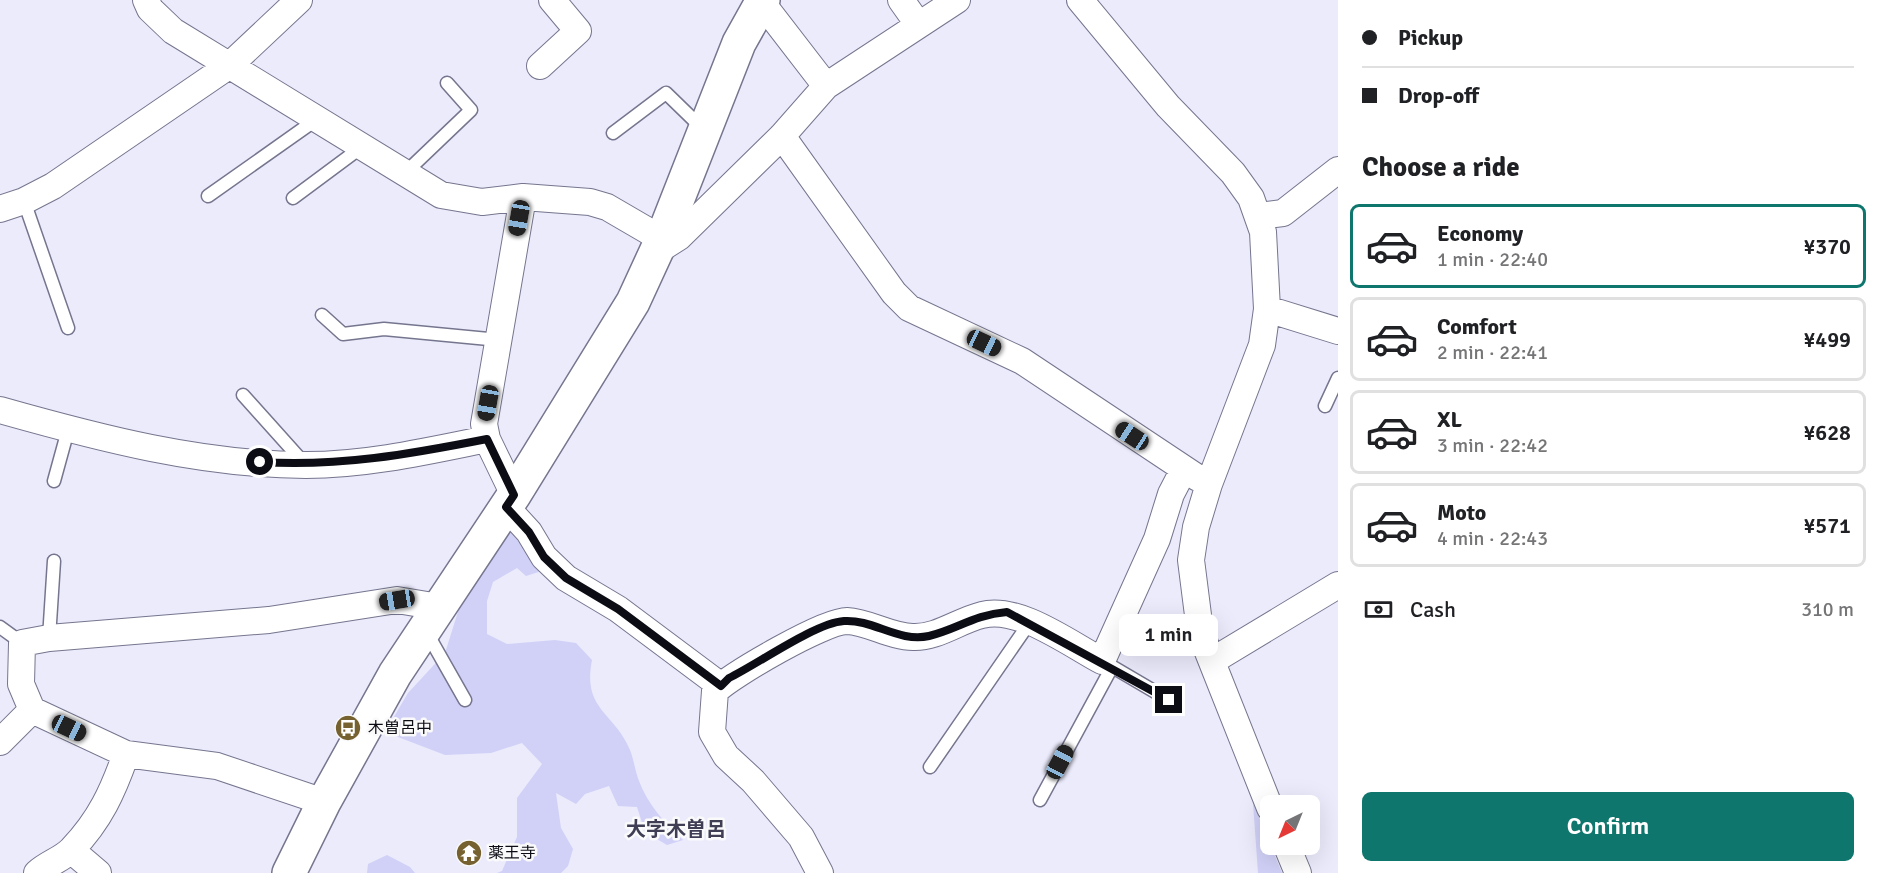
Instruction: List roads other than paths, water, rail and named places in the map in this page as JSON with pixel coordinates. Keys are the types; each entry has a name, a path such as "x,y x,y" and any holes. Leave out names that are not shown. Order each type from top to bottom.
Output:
{"street":[{"path":"146,0 150,9 173,31 441,195 482,202 523,197 573,199 607,207 660,245"},
{"path":"7,204 53,186 230,65 299,0"},
{"path":"540,66 578,31 552,0"},
{"path":"901,0 918,24"},
{"path":"660,245 679,237 782,136 826,86 957,0"},
{"path":"1080,0 1168,106 1233,173 1251,198 1259,216 1266,262 1267,309 1262,345 1209,484 1196,527 1191,560 1199,623 1265,795"},
{"path":"289,873 324,802 395,674 510,501 610,342 660,245 739,43 762,1 826,86"},
{"path":"782,136 894,293 909,308 1022,361 1184,470 1209,484"},
{"path":"1259,216 1283,213 1338,170"},
{"path":"523,197 484,424 487,439 510,501 544,557 566,578 618,609 721,686"},
{"path":"1267,309 1338,331"},
{"path":"0,410 68,430 137,446 215,458 306,465 372,460 487,439"},
{"path":"820,873 801,837 753,781 726,756 712,732 715,691 729,678 815,630 843,621 856,622 910,638 928,636 983,614 1007,612 1107,664 1157,539 1171,494 1184,470"},
{"path":"1212,661 1338,585"},
{"path":"324,802 217,765 126,754 32,710 21,684 22,643 49,638 269,620 397,600 432,618"},
{"path":"0,742 32,710"},
{"path":"37,873 71,850 112,795 126,754"},
{"path":"71,850 98,873"},
{"path":"1291,855 1298,873"}],"lane":[{"path":"404,174 471,110 447,83"},
{"path":"613,133 666,93 705,131"},
{"path":"208,196 318,118"},
{"path":"293,198 363,146"},
{"path":"7,204 69,328"},
{"path":"322,315 343,334 384,329 499,340"},
{"path":"1325,406 1338,378"},
{"path":"243,394 306,465"},
{"path":"54,481 68,430"},
{"path":"49,638 54,561"},
{"path":"432,618 465,700"},
{"path":"930,767 1029,622"},
{"path":"0,627 22,643"},
{"path":"1040,800 1107,664 1169,700"}],"place":[{"name":"木曽呂中","path":"348,728"},
{"name":"薬王寺","path":"469,853"}],"district":[{"name":"大字木曽呂","path":"676,829"}]}
